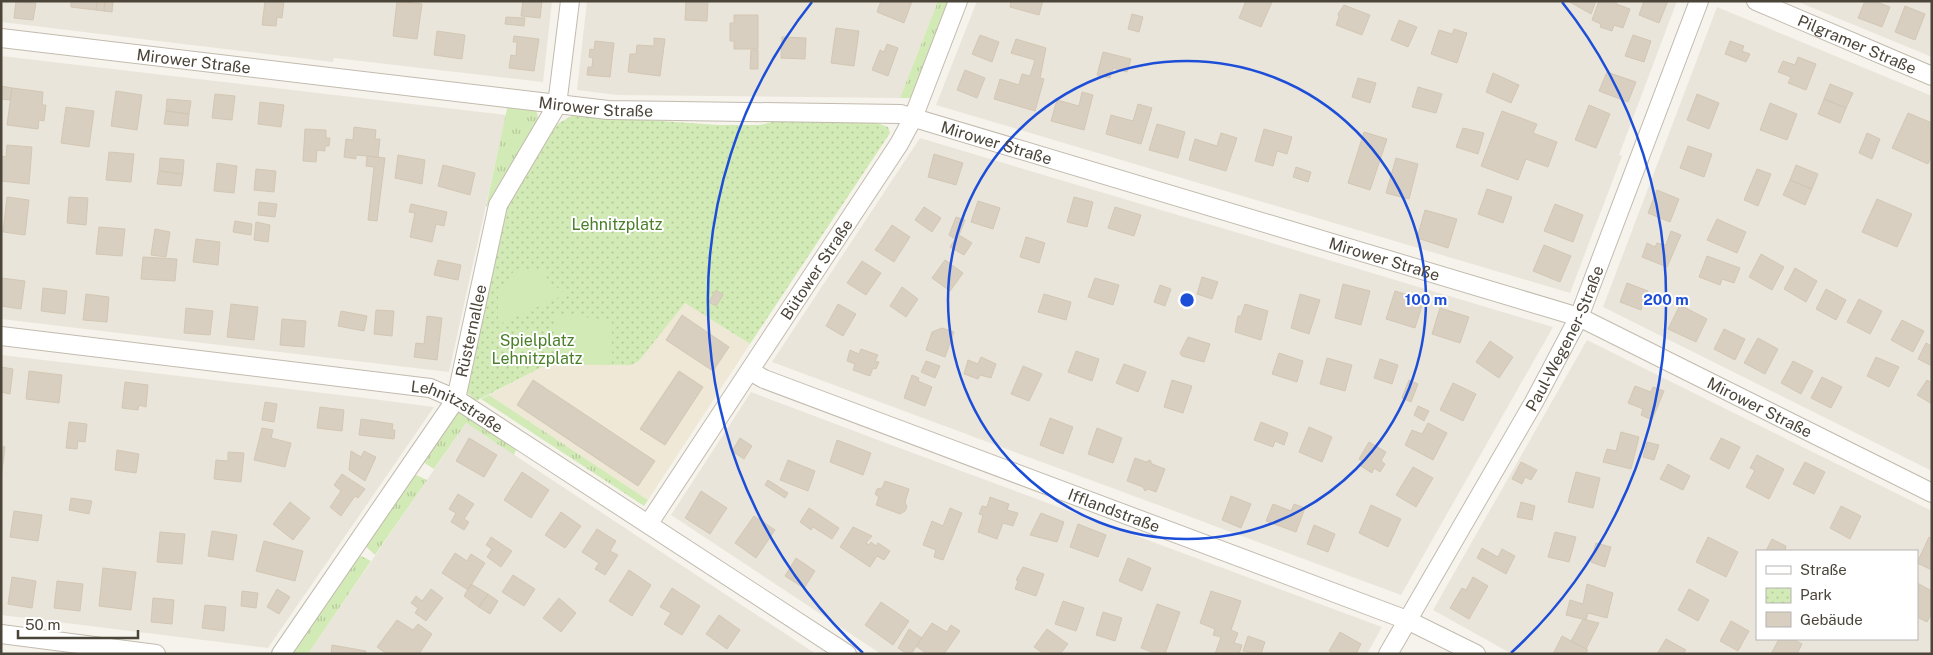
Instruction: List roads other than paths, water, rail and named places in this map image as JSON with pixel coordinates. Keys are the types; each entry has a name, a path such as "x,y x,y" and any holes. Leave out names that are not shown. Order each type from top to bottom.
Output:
{"street":[{"name":"Rüsternallee","path":"281,654 456,398 498,205 557,105 570,1"},
{"name":"Bütower Straße","path":"649,523 899,144 913,118 958,1"},
{"name":"Paul-Wegener-Straße","path":"1388,654 1534,402 1579,317 1699,1"},
{"name":"Pilgramer Straße","path":"1756,1 1932,76"},
{"name":"Mirower Straße","path":"1,38 608,110 901,114 1579,317 1932,493"},
{"name":"Lehnitzstraße","path":"1,336 430,388 456,398 847,654"},
{"name":"Ifflandstraße","path":"750,371 764,380 1408,620 1476,654"},
{"path":"1,634 156,654"}],"park label":[{"name":"Lehnitzplatz","path":"617,224"},
{"name":"Spielplatz Lehnitzplatz","path":"537,349"}]}
